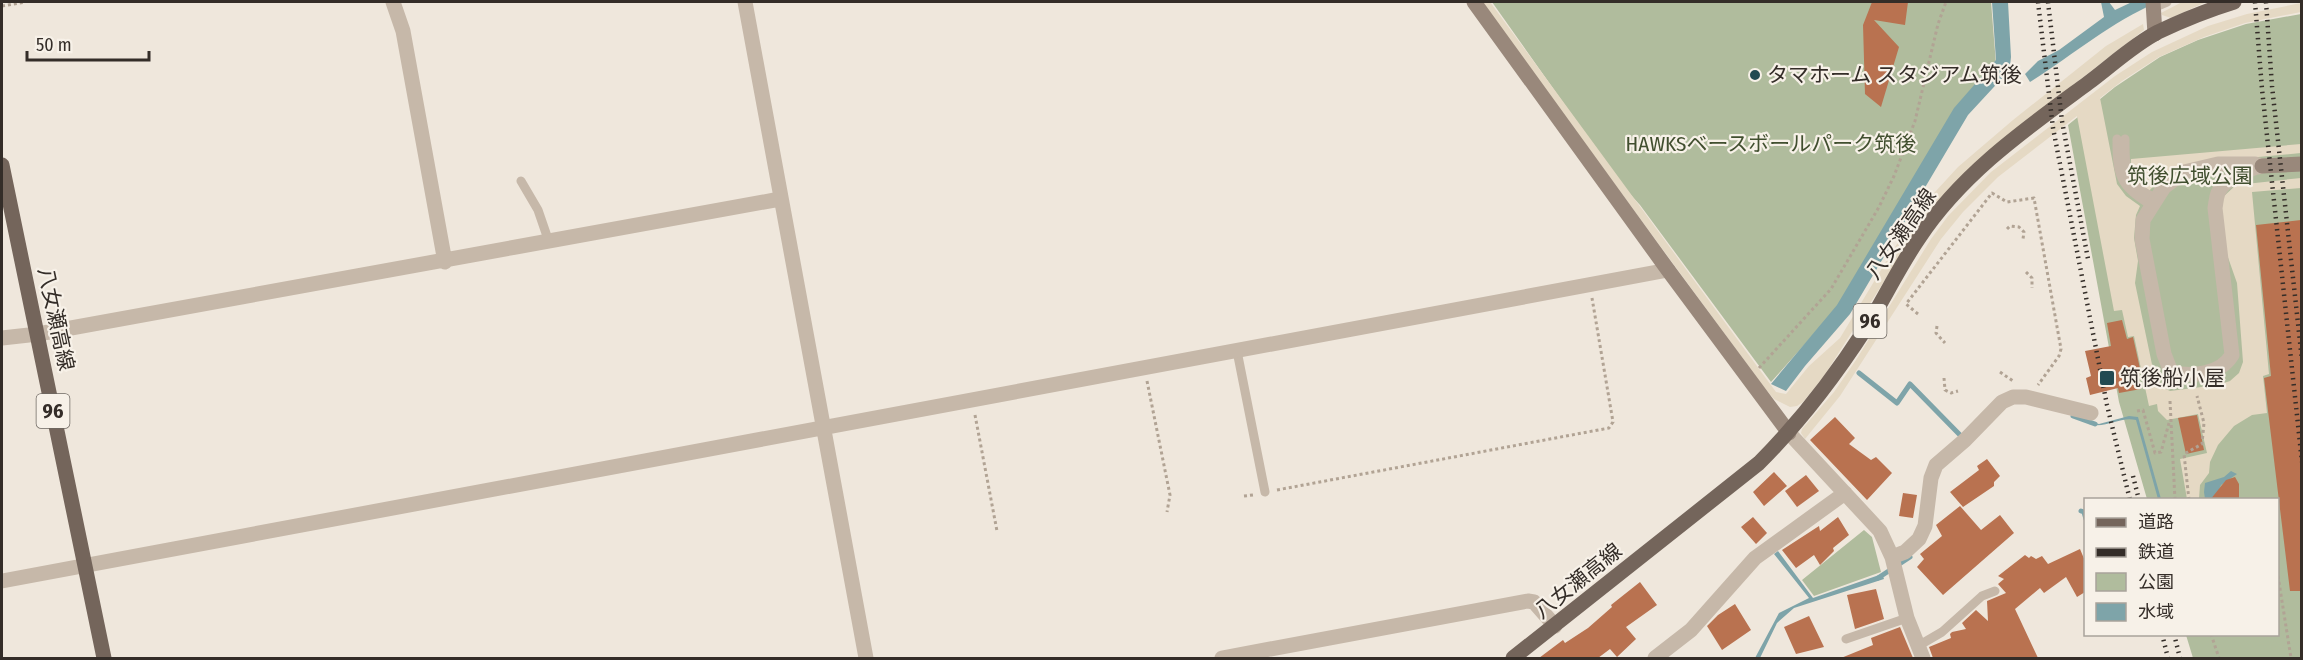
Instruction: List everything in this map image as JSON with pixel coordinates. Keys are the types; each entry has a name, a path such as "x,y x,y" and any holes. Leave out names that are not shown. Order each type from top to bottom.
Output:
{"main road":[{"name":"八女瀬高線","path":"1513,658 1759,463 1789,433 1840,367 1919,237 1981,166 2020,134 2155,34 2193,16 2234,2"},
{"name":"八女瀬高線","path":"2,165 104,658"}],"street":[{"path":"393,2 403,31 445,262"},
{"path":"745,2 866,658"},
{"path":"1474,2 1789,433 1880,531 1892,557 1907,618 1921,652"},
{"path":"2155,34 2158,4"},
{"path":"2262,166 2218,164 2184,172 2164,187 2143,220 2142,239 2164,354 2171,372 2188,376 2218,369 2226,364 2232,355 2215,208 2218,191 2231,179 2253,168 2301,164"},
{"path":"2,338 38,334 445,262 780,199"},
{"path":"2,581 1668,270"},
{"path":"1892,557 1905,552 1919,540 1925,526 1931,478 1936,465 1972,434 2002,402 2013,397 2026,397 2091,413"},
{"path":"1655,658 1691,630 1755,558 1845,494"},
{"path":"1222,658 1528,601 1534,602 1555,626"}],"lane":[{"path":"2121,139 2118,168 2121,178 2128,190 2153,202"},
{"path":"521,181 538,210 549,242"},
{"path":"1237,351 1265,492"},
{"path":"1921,652 1982,596 1995,591"},
{"path":"1846,639 1907,618"}],"path":[{"path":"2,6 25,2"},
{"path":"1756,372 1831,289 1880,207 1915,121 1938,24 1946,2"},
{"path":"1918,314 1906,304 1992,193 2007,202 2034,198 2061,349 2059,357 2037,386 2031,387"},
{"path":"2007,229 2010,226 2019,227 2024,232 2023,239"},
{"path":"2025,272 2032,278 2032,288"},
{"path":"1244,496 1609,428 1613,422 1590,285"},
{"path":"1937,326 1936,333 1945,343"},
{"path":"1144,368 1170,495 1167,512"},
{"path":"2000,372 2016,383"},
{"path":"1944,378 1945,390 1951,393 1958,391"},
{"path":"2188,498 2184,454 2202,444 2204,423 2197,396"},
{"path":"972,400 997,531"},
{"path":"2170,401 2175,498"},
{"path":"2137,411 2143,410 2155,453 2161,452 2170,419"},
{"path":"2279,588 2291,658"},
{"path":"2212,636 2219,658"}],"green space":[{"name":"HAWKSベースボールパーク筑後","path":"1492,2 1991,2 1996,64 1835,310 1771,382 1640,205 1620,183"},
{"name":"筑後広域公園","path":"2301,14 2301,658 2193,658 2186,636 2279,636 2279,498 2147,498 2119,402 2068,125 2115,87 2160,57 2198,40 2246,24"},
{"path":"1864,530 1872,537 1881,572 1814,596 1802,580"}],"shaded area":[{"path":"1481,2 1490,2 1776,392 1786,394 1809,366 1840,338 1893,250 1924,204 1958,167 2106,46 2143,24 2144,30 2042,109 1909,242 1824,376 1803,402 1790,407 1774,399 1763,386"},
{"path":"2182,2 2206,2 2171,18 2162,15 2161,13"},
{"path":"2301,3 2301,12 2245,23 2204,37 2159,57 2100,98 2117,184 2126,196 2140,206 2136,215 2134,238 2138,261 2135,283 2154,374 2162,387 2170,391 2217,385 2230,381 2239,373 2243,362 2237,283 2224,246 2221,204 2223,197 2236,185 2301,178 2301,188 2252,192 2269,374 2263,376 2267,413 2252,415 2234,426 2218,445 2210,462 2209,473 2200,485 2199,498 2187,498 2180,459 2207,453 2198,414 2167,420 2158,411 2157,404 2149,406 2134,336 2128,337 2122,310 2114,311 2077,116 1998,177 1963,212 1941,239 1840,396 1805,439 1801,433 1802,429 1834,392 1856,360 1931,239 1948,216 1991,172 2115,76 2152,52 2208,26 2247,14"},
{"path":"2301,144 2301,153 2193,163 2179,167 2165,174 2148,192 2135,179 2131,163 2131,159"}],"water":[{"path":"1992,2 2008,2 2010,66 2015,69 2011,78 2005,75 1968,115 1850,314 1786,391 1771,384 1837,305 1954,108 1996,60"},
{"path":"2101,2 2109,2 2115,10 2132,2 2158,2 2108,29 2030,82 2025,74 2038,61 2059,50 2104,17"},
{"path":"2129,416 2138,417 2161,498 2158,498 2136,420 2130,419 2101,425 2089,424 2091,422 2099,424"},
{"path":"2231,471 2237,474 2221,485 2215,498 2205,498 2205,483 2224,477"},
{"path":"1778,551 1813,598 1882,574 1884,579 1794,608 1777,623 1760,658 1755,658 1779,613 1809,598 1774,554"}],"building":[{"path":"1872,2 1908,2 1905,25 1874,20 1899,47 1881,107 1865,94 1863,25"},
{"name":"筑後船小屋","path":"2301,220 2301,591 2290,591 2264,378 2271,376 2256,225"},
{"name":"筑後船小屋","path":"2122,320 2127,339 2133,337 2141,373 2138,374 2141,389 2119,393 2118,388 2090,395 2086,378 2091,376 2085,351 2111,346 2107,323"},
{"path":"2197,415 2204,450 2186,454 2178,418"},
{"path":"1835,417 1855,438 1849,444 1871,460 1876,457 1892,473 1867,500 1810,440"},
{"path":"1987,459 2000,476 1994,482 1994,486 1963,507 1950,492 1979,470 1977,466"},
{"path":"1774,472 1787,486 1764,506 1753,492"},
{"path":"1806,475 1819,491 1797,507 1785,491"},
{"path":"2235,477 2239,484 2239,498 2212,498 2226,480"},
{"path":"1903,493 1917,495 1913,518 1899,516"},
{"path":"1960,506 1981,530 2000,515 2014,533 1943,595 1917,567 1924,559 1920,554 1942,536 1936,525"},
{"path":"1753,517 1767,533 1756,544 1741,527"},
{"path":"1838,517 1849,535 1833,548 1834,551 1820,565 1814,555 1796,568 1782,550 1819,526 1820,531"},
{"path":"2080,549 2084,559 2084,593 2077,597 2066,577 2044,593 2040,588 2015,609 2038,658 1933,658 1929,647 1951,638 1952,632 1966,629 1962,623 1976,610 1988,621 1987,601 2006,593 1998,584 2004,579 1998,576 2025,555 2036,559 2042,556 2048,564"},
{"path":"1640,582 1657,605 1626,627 1636,639 1617,657 1610,649 1598,658 1539,658 1563,640 1565,643 1588,628 1612,607 1611,605"},
{"path":"1876,589 1884,619 1855,629 1847,595"},
{"path":"1735,604 1751,630 1722,650 1707,626 1718,615"},
{"path":"1809,616 1824,647 1796,654 1784,627"},
{"path":"1900,627 1913,658 1841,658 1873,645 1871,638"}],"waterway":[{"path":"1859,373 1897,403 1910,384 1960,435"},
{"path":"2073,416 2095,424"},
{"path":"1878,578 1910,557"}],"railway":[{"path":"2038,2 2053,128 2107,405 2130,498"},
{"path":"2048,2 2062,121 2088,259"},
{"path":"2255,2 2262,89 2302,462"},
{"path":"2266,2 2272,86 2302,360"},
{"path":"2133,476 2138,498"},
{"path":"2162,636 2168,658"},
{"path":"2174,636 2180,658"}],"place":[{"name":"タマホーム スタジアム筑後","path":"1755,75"},
{"name":"筑後船小屋","path":"2107,378"}]}
